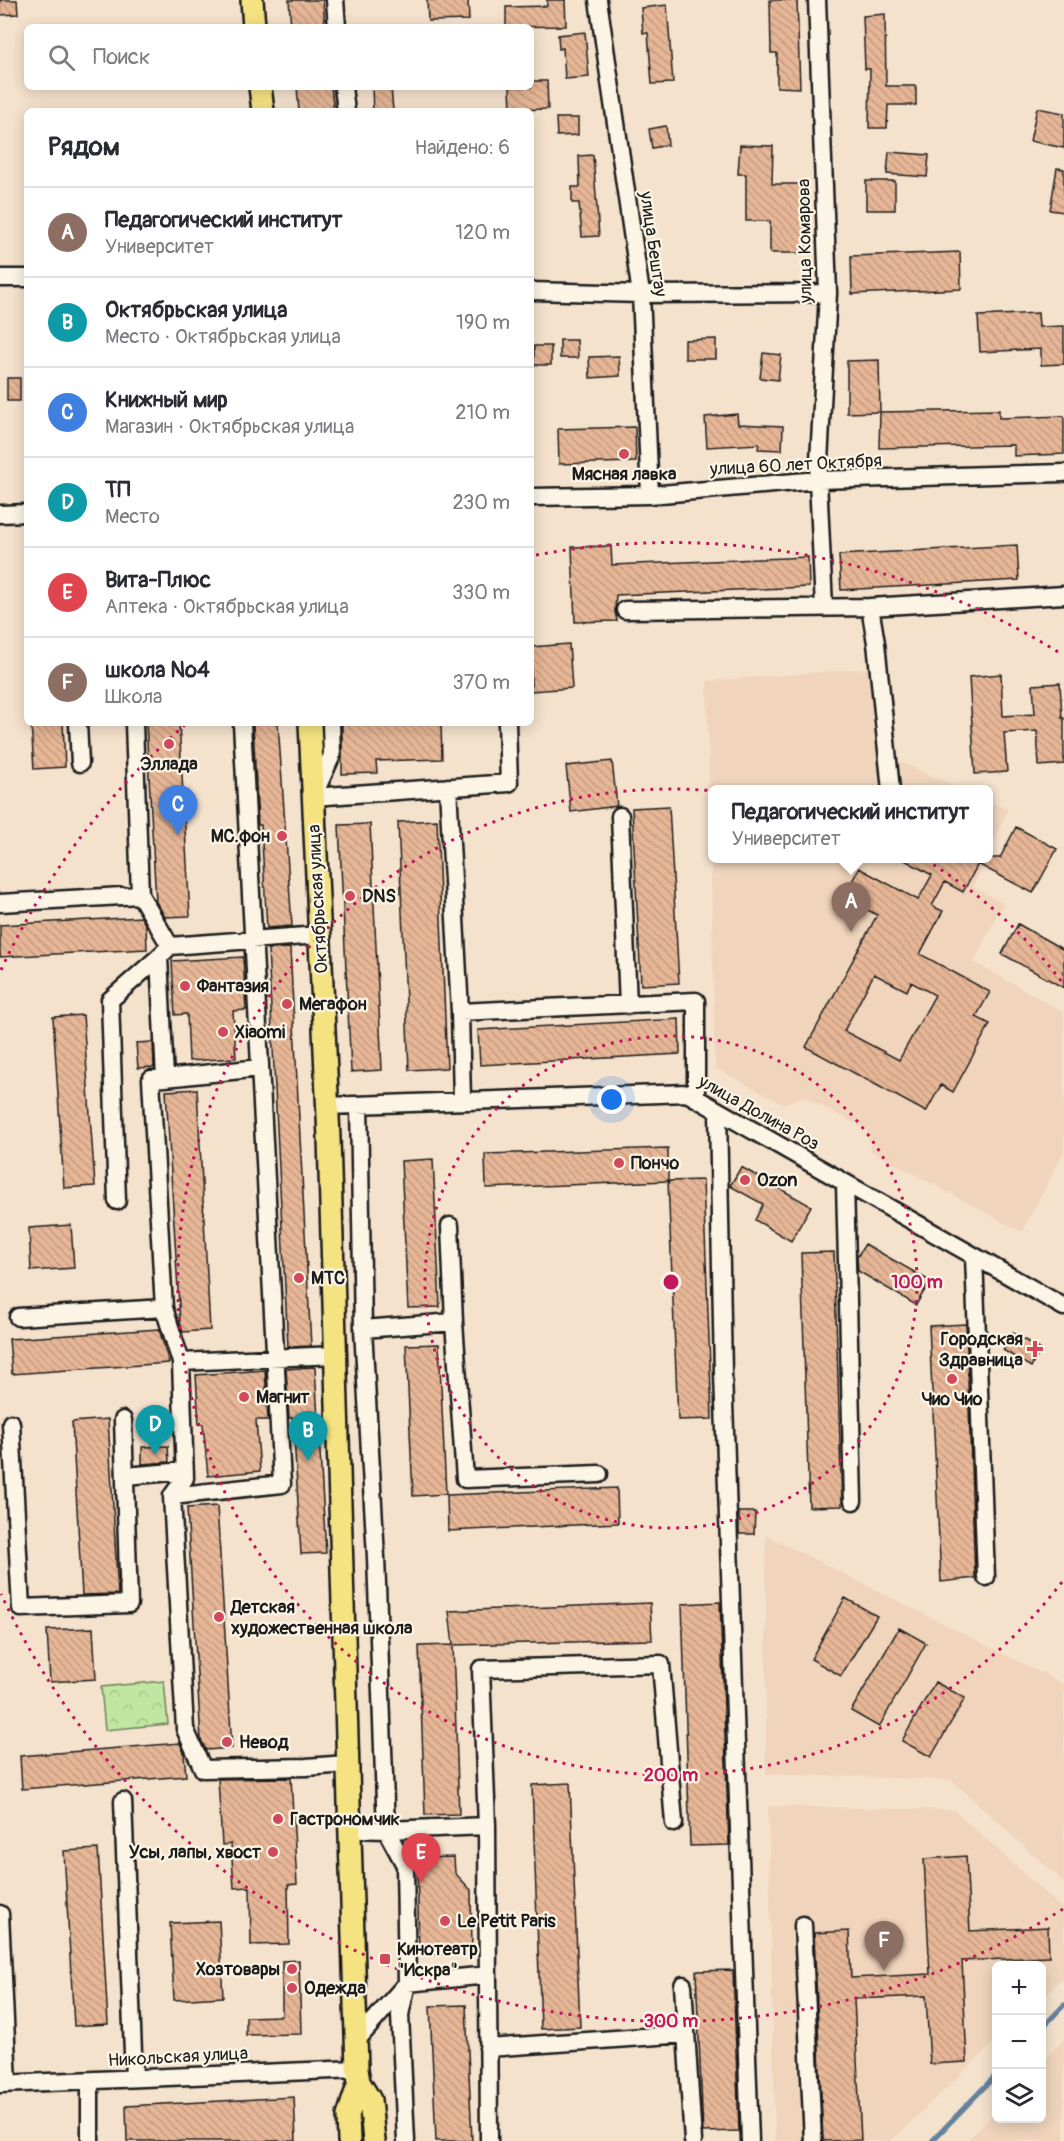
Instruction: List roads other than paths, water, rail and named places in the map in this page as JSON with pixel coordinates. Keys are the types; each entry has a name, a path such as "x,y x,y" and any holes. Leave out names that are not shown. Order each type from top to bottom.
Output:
{"main road":[{"path":"252,0 254,24"},
{"path":"260,90 262,108"},
{"name":"Октябрьская улица","path":"310,726 327,1106 358,2076 348,2116 349,2141"},
{"name":"Октябрьская улица","path":"358,2076 370,2100 374,2141"}],"street":[{"path":"335,0 337,24"},
{"name":"улица Бештау","path":"598,0 641,294 650,495"},
{"name":"улица Комарова","path":"817,0 828,293 818,480 824,607"},
{"path":"343,90 346,108"},
{"path":"0,278 24,279"},
{"path":"534,291 641,294 828,293"},
{"name":"улица 60 лет Октября","path":"534,496 650,495 818,480 1064,473"},
{"path":"0,514 24,513"},
{"path":"625,610 870,607 1064,595"},
{"path":"870,607 891,785"},
{"path":"78,726 80,763"},
{"path":"134,726 140,895 164,952 165,1078"},
{"path":"172,1496 282,1484 242,726"},
{"path":"331,726 332,754 313,797 509,783 507,726"},
{"path":"448,788 460,1012 462,1101"},
{"path":"620,816 628,1005"},
{"path":"0,903 140,895"},
{"path":"117,1201 110,1000 164,952 254,940 319,935"},
{"path":"460,1012 696,1001 696,1098"},
{"path":"260,1068 150,1079 164,1308 181,1362 185,1478 172,1496 185,1729 203,1769 347,1764"},
{"name":"улица Долина Роз","path":"327,1106 687,1093 974,1256 1062,1302"},
{"path":"360,1105 363,1329 376,1557 386,1830 405,1864 407,1983 400,2015 406,2141"},
{"path":"718,1111 724,1397 750,2141"},
{"path":"845,1183 853,1501"},
{"path":"450,1226 465,1479 600,1474"},
{"path":"974,1256 986,1577"},
{"path":"18,1317 164,1308"},
{"path":"363,1329 454,1322"},
{"path":"181,1362 335,1355"},
{"path":"11,1423 21,1608 129,1604 123,1420"},
{"path":"125,1476 185,1471"},
{"path":"489,2141 487,1826 481,1669 661,1664 674,1823"},
{"path":"123,1801 134,2078"},
{"path":"350,1829 487,1826"},
{"path":"0,1914 4,2084"},
{"path":"803,1925 813,2141"},
{"path":"356,2041 407,1983 488,1975"},
{"path":"683,1985 693,2141"},
{"path":"488,2048 686,2034"},
{"name":"Никольская улица","path":"4,2084 134,2078 358,2076"},
{"path":"90,2081 90,2141"}],"waterway":[{"path":"1046,2024 1064,2005"},
{"path":"932,2141 992,2079"}],"place":[{"name":"Мясная лавка","path":"624,454"},
{"name":"Эллада","path":"169,744"},
{"name":"Книжный мир","path":"178,835"},
{"name":"МС.фон","path":"282,836"},
{"name":"DNS","path":"350,896"},
{"name":"Педагогический институт","path":"851,932"},
{"name":"Фантазия","path":"185,986"},
{"name":"Мегафон","path":"287,1004"},
{"name":"Xiaomi","path":"223,1032"},
{"name":"Пончо","path":"619,1163"},
{"name":"Ozon","path":"745,1180"},
{"name":"МТС","path":"299,1278"},
{"name":"Городская Здравница","path":"1035,1349"},
{"name":"Чио Чио","path":"952,1379"},
{"name":"Магнит","path":"244,1397"},
{"name":"ТП","path":"155,1455"},
{"name":"Октябрьская улица","path":"308,1461"},
{"name":"Детская художественная школа","path":"219,1617"},
{"name":"Невод","path":"227,1742"},
{"name":"Гастрономчик","path":"278,1819"},
{"name":"Усы, лапы, хвост","path":"273,1852"},
{"name":"Вита-Плюс","path":"421,1883"},
{"name":"Le Petit Paris","path":"445,1921"},
{"name":"Кинотеатр \"Искра\"","path":"385,1959"},
{"name":"Хозтовары","path":"292,1969"},
{"name":"школа №4","path":"884,1971"},
{"name":"Одежда","path":"292,1988"}]}
